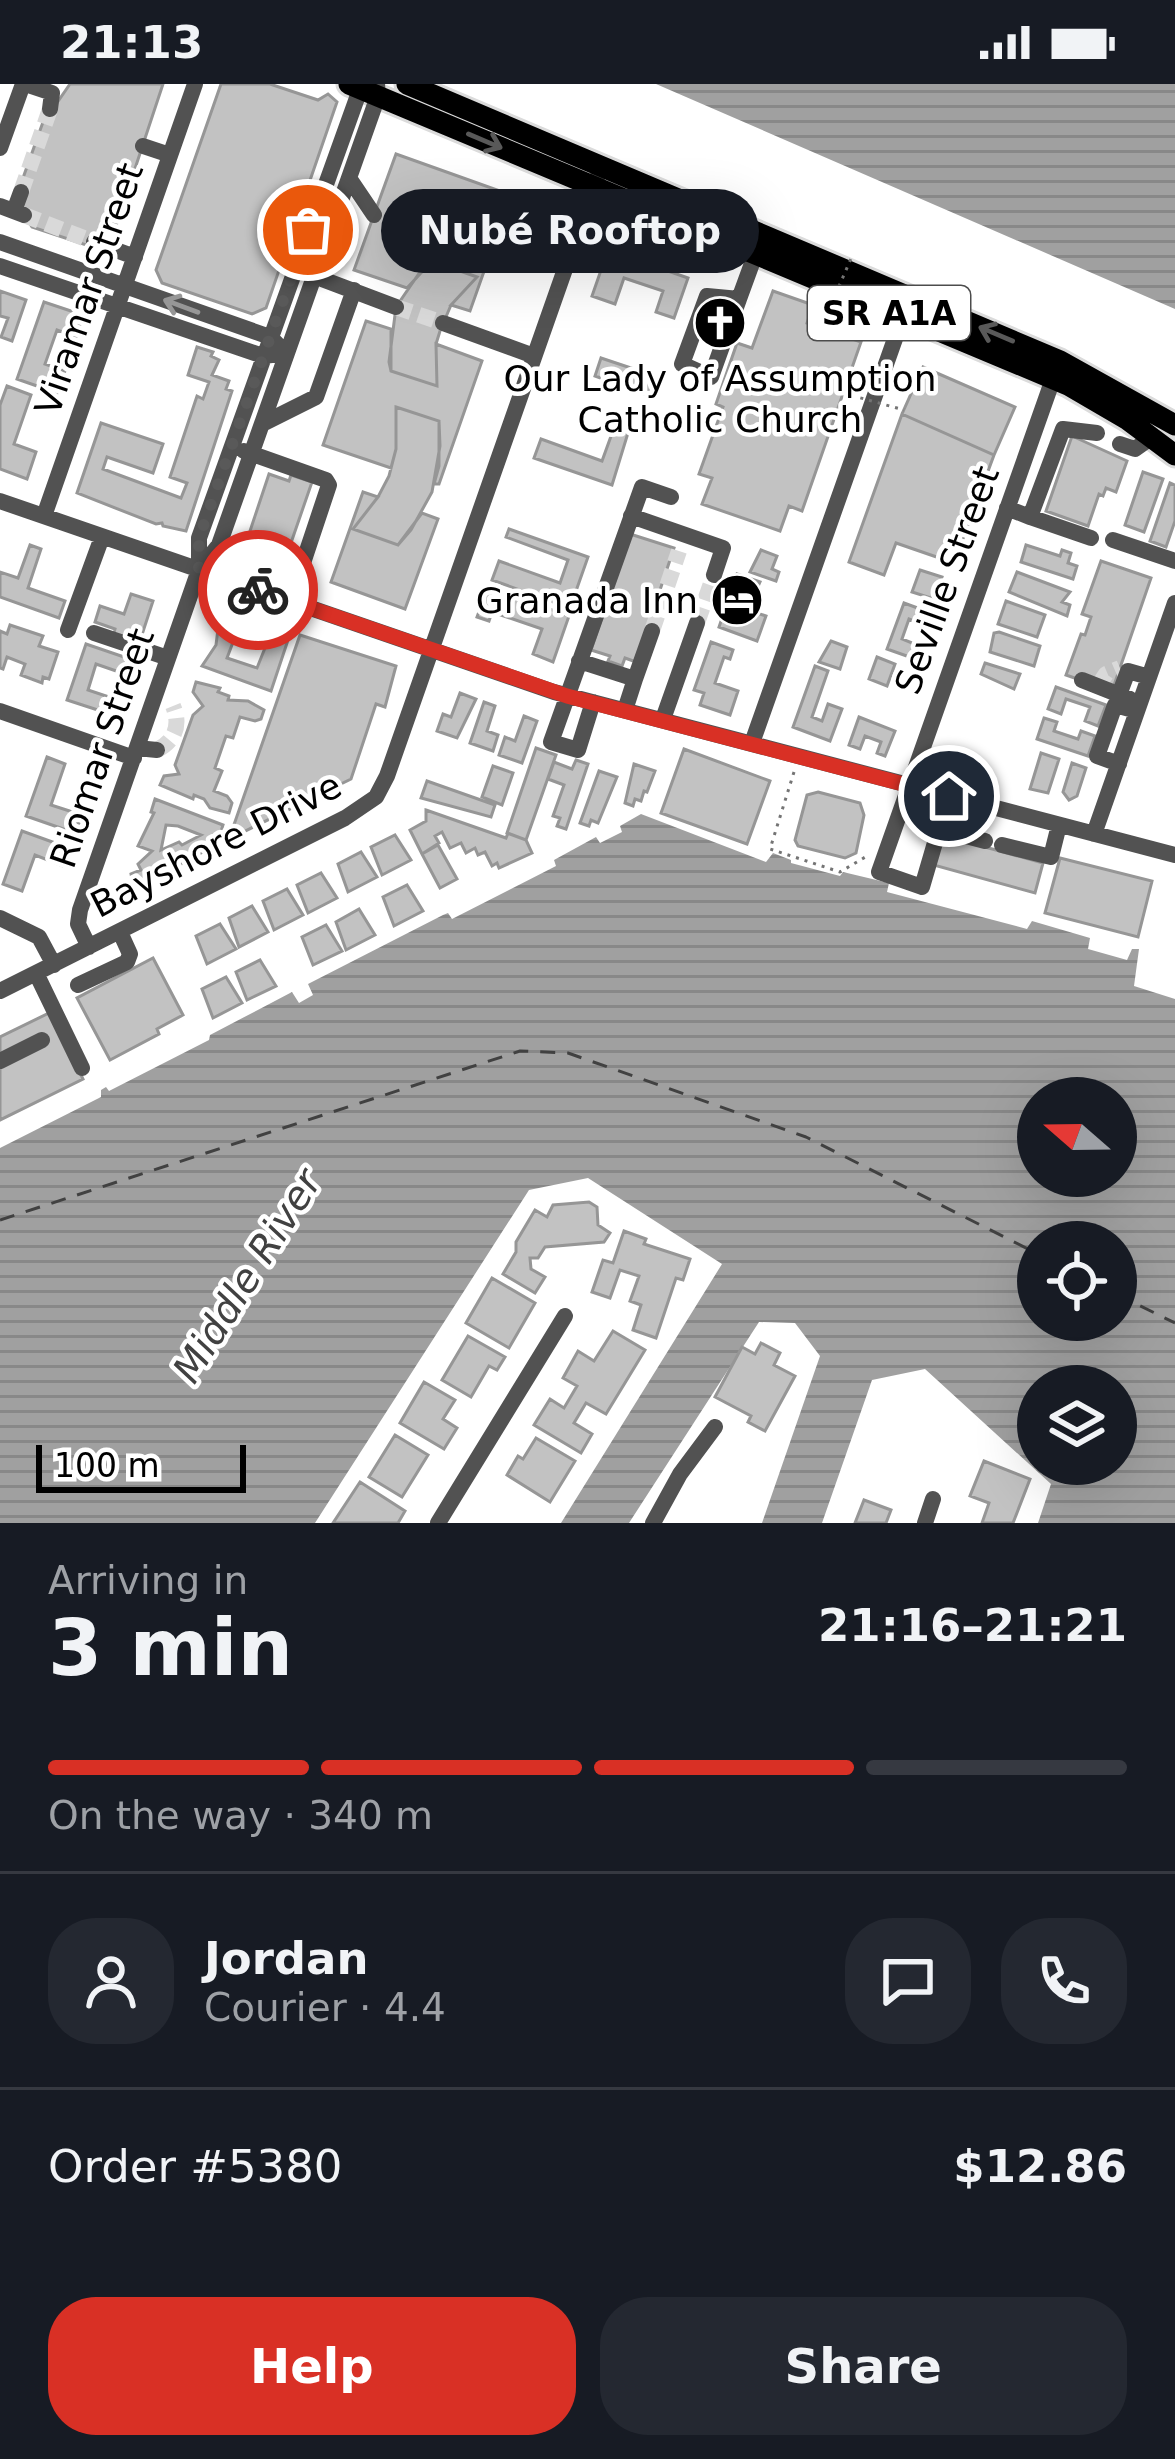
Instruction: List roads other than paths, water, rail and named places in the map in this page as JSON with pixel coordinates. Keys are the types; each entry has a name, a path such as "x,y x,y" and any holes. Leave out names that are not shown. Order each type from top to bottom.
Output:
{"main road":[{"name":"SR A1A","path":"406,84 703,233 758,246 902,319 1053,379 1175,455"},
{"name":"SR A1A","path":"365,87 598,177 758,246 1060,361 1175,425"}],"street":[{"path":"0,148 24,84 52,93 50,109"},
{"name":"Viramar Street","path":"44,516 195,84"},
{"name":"Riomar Street","path":"89,947 78,917 199,570 219,545 349,178 365,87"},
{"name":"Riomar Street","path":"199,570 199,538 365,87"},
{"path":"142,146 170,155"},
{"name":"Bayshore Drive","path":"0,991 368,804 387,776 598,177"},
{"path":"349,178 374,214"},
{"path":"12,211 20,193"},
{"path":"582,219 675,253 683,252 703,233"},
{"path":"0,242 270,337 287,353"},
{"path":"94,242 135,256"},
{"path":"739,299 706,296 682,364 712,377 758,246"},
{"path":"0,266 263,356 287,353"},
{"path":"314,276 396,307"},
{"path":"262,424 316,397 354,290"},
{"path":"752,743 902,319"},
{"path":"443,323 534,356"},
{"name":"Seville Street","path":"939,829 922,887 879,872 1053,379"},
{"path":"1030,517 1055,440 1063,429 1096,433"},
{"path":"1120,444 1135,449 1152,437"},
{"path":"231,446 329,484 300,572"},
{"path":"593,702 578,750 551,742 642,487 671,497"},
{"path":"0,501 567,696 1175,855"},
{"path":"1007,508 1090,538"},
{"path":"631,516 682,543 723,548 714,575"},
{"path":"68,630 103,537"},
{"path":"1113,540 1175,561"},
{"path":"1094,834 1175,604"},
{"path":"662,719 697,623"},
{"path":"625,710 652,631"},
{"path":"94,633 168,658"},
{"path":"579,661 635,679"},
{"path":"1119,695 1124,669 1149,677"},
{"path":"1093,685 1139,707"},
{"path":"155,695 173,706"},
{"path":"0,711 135,753 157,750"},
{"path":"949,796 939,829 1051,857 1059,825"},
{"path":"0,918 39,937 82,1068"},
{"path":"51,966 81,990 127,962 130,954 120,932"},
{"path":"0,1061 42,1040"},
{"path":"439,1523 565,1316"},
{"path":"653,1523 680,1474 715,1427"},
{"path":"925,1523 933,1499"}],"water":[{"path":"656,84 1175,84 1175,309"},
{"name":"Middle River","path":"641,814 766,862 773,853 791,863 840,876 843,872 889,883 887,892 1027,929 1032,921 1090,938 1088,949 1127,960 1132,949 1139,949 1134,986 1175,999 1175,1523 1038,1523 1051,1485 1137,1485 1137,1365 1017,1365 1017,1453 925,1369 872,1380 822,1523 762,1523 820,1356 795,1323 759,1322 629,1523 561,1523 722,1264 588,1178 529,1190 315,1523 0,1523 0,1148 101,1097 106,1087 109,1091 209,1040 210,1035 292,992 299,1003 313,995 308,984 443,915 448,913 452,919 556,866 554,860 596,837 600,843 622,832 620,826"}],"tunnel":[{"path":"21,192 50,109"},
{"path":"24,215 94,242"},
{"path":"396,307 443,323"},
{"path":"652,631 679,551"},
{"path":"697,623 714,575"},
{"path":"1098,686 1106,674 1120,668"},
{"path":"157,750 175,732 173,706"}],"place":[{"name":"Nubé Rooftop","path":"308,230"},
{"name":"Our Lady of Assumption Catholic Church","path":"720,323"},
{"name":"Granada Inn","path":"737,600"}]}
